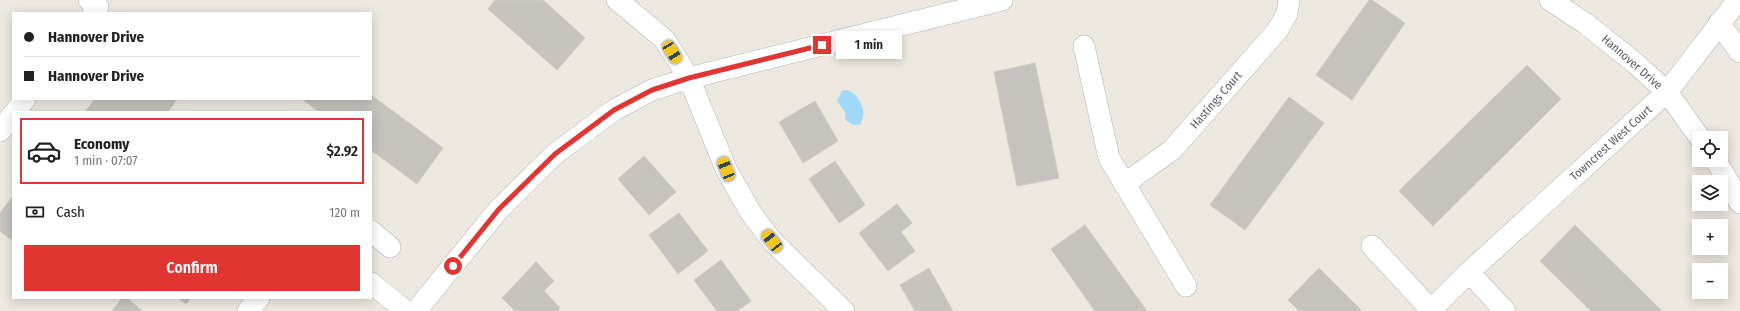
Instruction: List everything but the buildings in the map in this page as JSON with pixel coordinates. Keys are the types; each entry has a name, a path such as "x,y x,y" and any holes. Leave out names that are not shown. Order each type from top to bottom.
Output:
{"street":[{"path":"89,0 98,7 94,12"},
{"path":"617,0 664,39 689,78 726,169 751,213 772,241 844,311"},
{"path":"416,311 499,209 555,154 614,110 652,90 689,78 954,6 1002,0"},
{"name":"Hastings Court","path":"1124,184 1172,150 1278,31 1287,14 1289,0"},
{"name":"Hannover Drive","path":"1550,0 1585,23 1635,63 1666,92 1695,131"},
{"name":"Towncrest West Court","path":"1372,246 1431,311 1468,272 1666,92 1738,0"},
{"path":"1719,23 1740,52"},
{"path":"1084,46 1109,158 1186,286"},
{"path":"16,111 24,100"},
{"path":"0,131 12,116"},
{"path":"1720,167 1740,203"},
{"path":"372,232 390,247"},
{"path":"1468,272 1505,311"},
{"path":"372,284 406,311"},
{"path":"248,311 258,299"}],"water":[{"path":"846,90 855,95 861,104 863,114 861,124 859,125 854,125 845,119 845,112 837,101 842,91"}],"route":[{"path":"453,266 499,209 555,154 614,110 652,90 689,78 822,45"}]}
